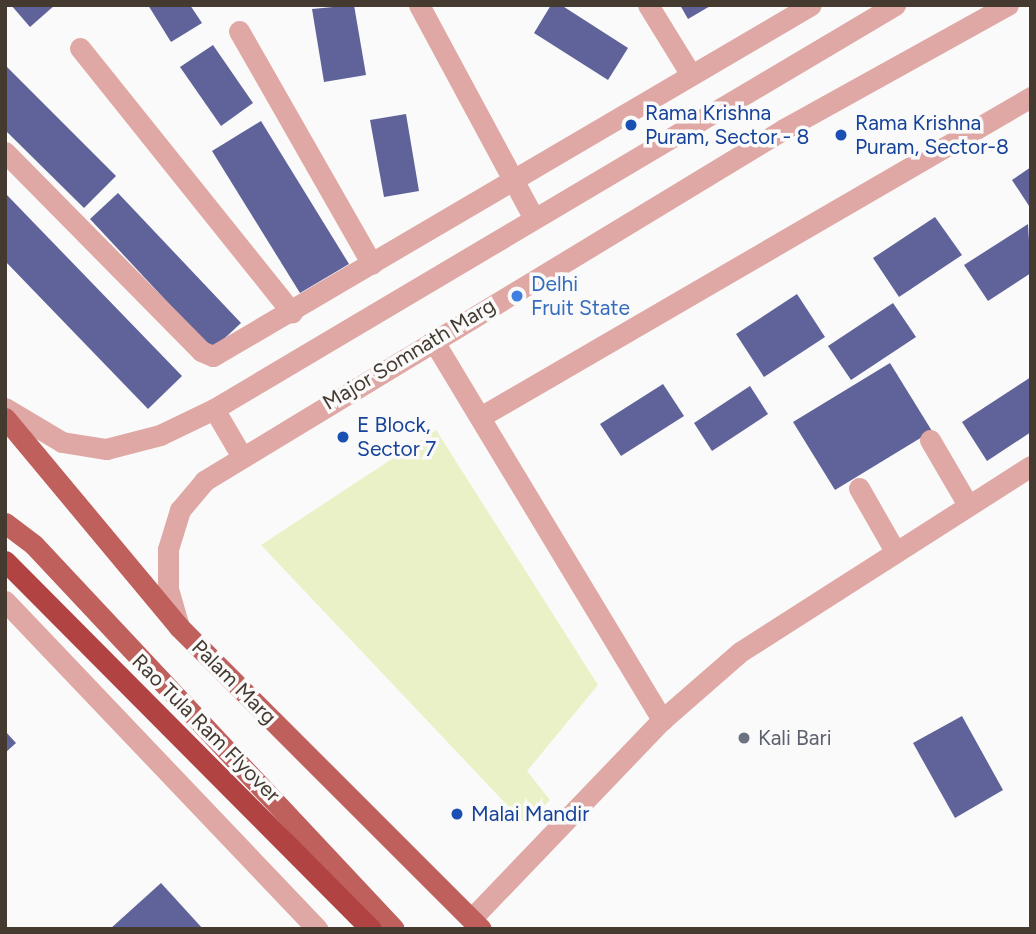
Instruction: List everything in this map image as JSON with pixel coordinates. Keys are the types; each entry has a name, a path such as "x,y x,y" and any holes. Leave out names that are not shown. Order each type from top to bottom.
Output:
{"highway":[{"name":"Rao Tula Ram Flyover","path":"5,561 371,929"}],"main road":[{"name":"Palam Marg","path":"5,418 179,627 476,923"},
{"path":"5,523 34,545 394,929"}],"street":[{"path":"419,5 533,217"},
{"path":"648,5 691,75"},
{"path":"5,152 206,354 223,353 513,178 811,5"},
{"path":"5,408 62,442 106,449 160,435 214,409 533,217 895,5"},
{"name":"Major Somnath Marg","path":"179,627 168,589 168,549 180,510 204,481 242,455 784,129 1008,5"},
{"path":"239,31 372,264"},
{"path":"80,48 292,313"},
{"path":"480,417 1031,97"},
{"path":"433,340 662,720"},
{"path":"214,409 242,455"},
{"path":"930,440 968,505"},
{"path":"476,923 662,720 740,652 1031,466"},
{"path":"859,488 895,551"},
{"path":"7,605 317,929"}],"green space":[{"path":"436,430 598,685 527,771 550,800 525,824 261,545"}],"building":[{"path":"11,5 55,5 30,27"},
{"path":"148,5 190,5 202,23 171,42"},
{"path":"354,5 366,75 324,82 312,9"},
{"path":"551,5 561,5 628,48 608,80 534,33"},
{"path":"680,5 712,5 688,19"},
{"path":"213,45 253,103 221,126 180,67"},
{"path":"5,65 116,176 84,208 5,130"},
{"path":"406,114 419,191 384,197 370,120"},
{"path":"261,121 349,264 300,293 212,151"},
{"path":"1031,167 1031,209 1012,180"},
{"path":"5,193 182,376 148,409 5,261"},
{"path":"118,193 241,323 212,350 90,219"},
{"path":"935,217 962,255 899,297 873,258"},
{"path":"1028,224 1031,273 988,301 964,265"},
{"path":"797,294 825,337 764,377 736,334"},
{"path":"893,303 916,337 851,380 828,346"},
{"path":"890,363 932,431 835,490 793,422"},
{"path":"1031,377 1031,432 987,461 962,422"},
{"path":"663,384 684,416 621,456 600,424"},
{"path":"750,386 768,414 712,451 694,423"},
{"path":"962,716 1003,790 955,818 913,743"},
{"path":"5,731 16,743 5,753"},
{"path":"161,883 203,929 110,929"}],"place":[{"name":"Rama Krishna Puram, Sector - 8","path":"631,125"},
{"name":"Rama Krishna Puram, Sector-8","path":"841,135"},
{"name":"Delhi Fruit State","path":"517,296"},
{"name":"E Block, Sector 7","path":"343,437"},
{"name":"Kali Bari","path":"744,738"},
{"name":"Malai Mandir","path":"457,814"}]}
